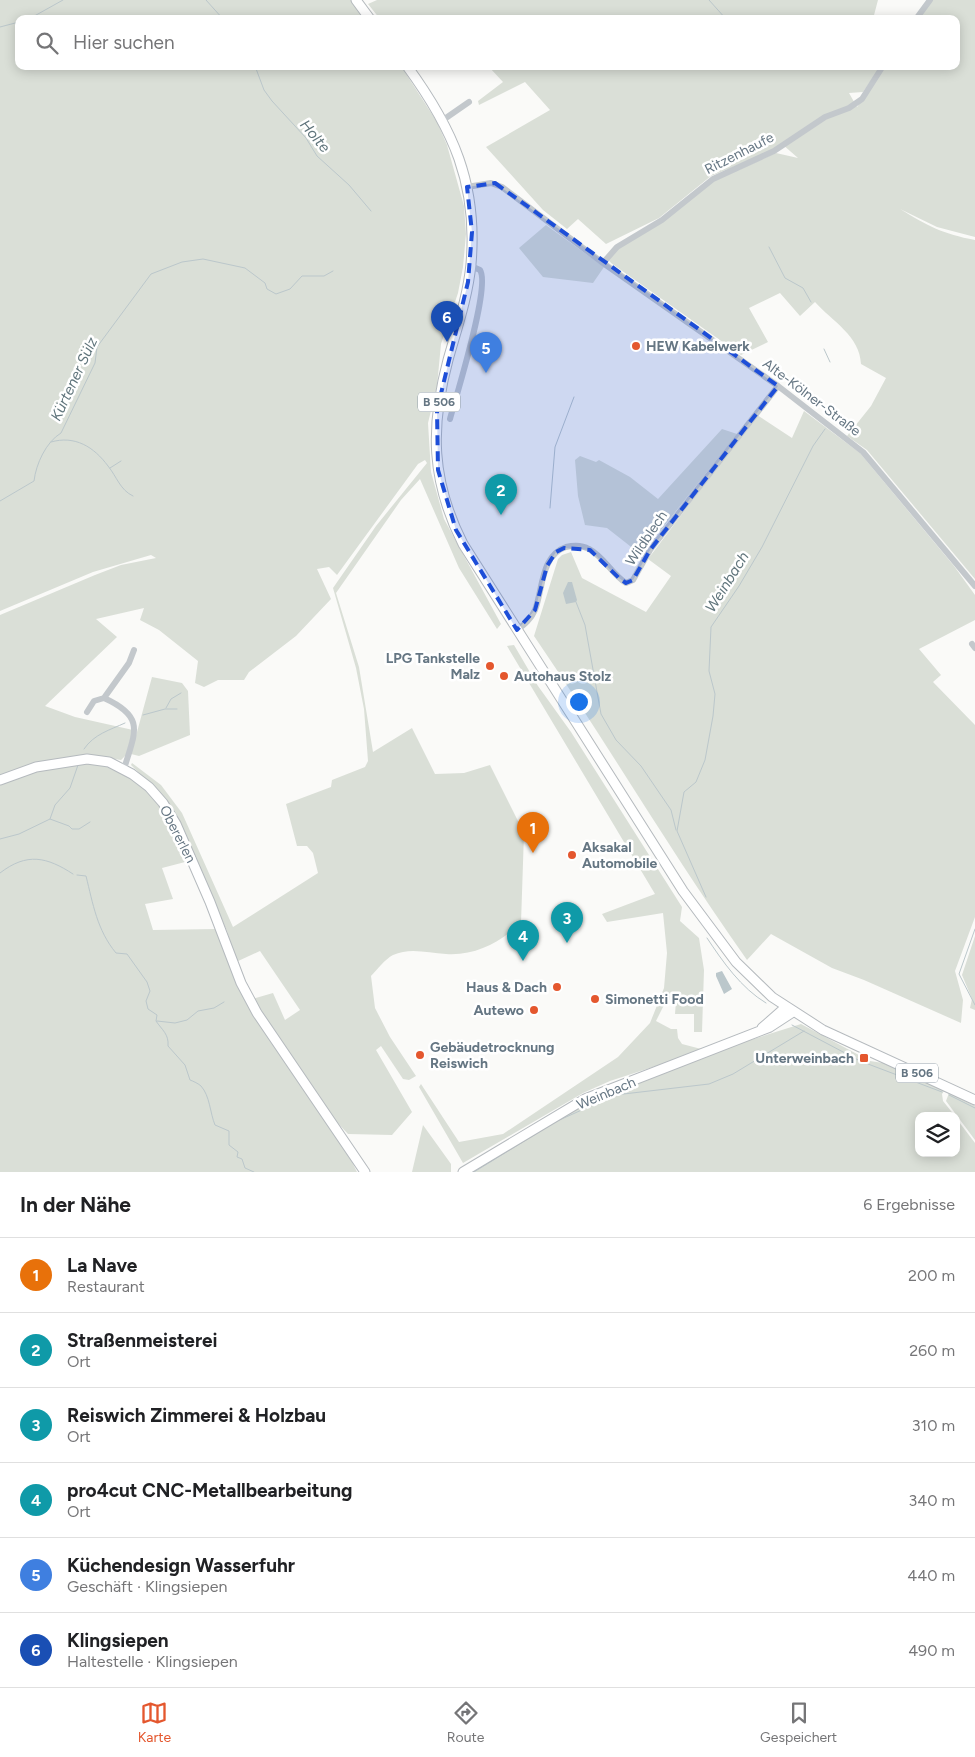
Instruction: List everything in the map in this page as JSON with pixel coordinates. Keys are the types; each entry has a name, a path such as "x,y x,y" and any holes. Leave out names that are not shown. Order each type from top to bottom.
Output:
{"main road":[{"path":"356,0 367,15"},
{"name":"B 506","path":"410,70 443,120 454,142 467,187 472,224 471,266 465,299 439,402 436,432 438,470 444,498 456,530 517,630 699,914 736,962 772,996 790,1009 846,1042 975,1100"},
{"name":"Obererlen","path":"3,779 44,765 88,759 109,762 124,769 149,787 163,803 176,824 248,997 266,1027 365,1172"},
{"path":"771,1020 774,1010 772,996"},
{"name":"Weinbach","path":"758,1031 771,1020 790,1009"},
{"name":"Weinbach","path":"463,1172 585,1099 778,1024 790,1009"}],"street":[{"path":"919,15 930,0"},
{"name":"Ritzenhaufe","path":"603,263 616,247 662,220 712,179 774,151 825,117 849,108 862,98 880,70"},
{"path":"443,120 469,102"},
{"name":"Alte-Kölner-Straße","path":"467,187 495,183 603,263 778,386 864,452 975,586"},
{"path":"450,419 476,325 482,280 480,270 471,266"},
{"name":"Wildblech","path":"517,630 526,624 535,610 547,566 556,552 564,548 573,545 590,550 626,583 633,580 650,550 778,386"},
{"path":"87,712 94,701 104,698 129,662 134,650"},
{"path":"104,698 128,712 135,723 136,732 124,769"}],"highlighted area":[{"path":"495,183 778,386 650,550 633,580 626,583 590,550 564,548 556,552 547,566 535,610 517,630 456,530 438,470 437,410 468,282 472,232 467,187"}],"shaded area":[{"path":"0,0 351,0 361,15 15,15 15,70 404,70 437,122 447,145 464,206 466,234 458,293 441,344 437,386 428,423 431,472 444,519 501,624 497,629 459,568 420,479 401,500 336,593 359,667 373,752 412,728 435,774 464,773 490,765 524,833 521,923 496,942 467,953 446,954 406,951 393,955 371,976 375,1008 390,1037 416,1076 409,1080 403,1079 381,1046 376,1050 412,1112 392,1135 348,1134 332,1117 252,999 273,993 285,1020 300,1010 260,951 236,962 227,931 178,822 152,786 131,765 132,763 161,785 182,813 233,927 318,873 313,853 307,846 297,846 286,804 331,787 332,780 365,767 368,761 364,709 356,668 333,588 376,526 427,463 425,460 418,464 337,575 329,567 317,569 331,599 296,636 249,672 244,680 218,680 204,687 195,683 198,661 159,630 140,620 144,608 96,619 117,637 45,706 75,717 133,730 126,755 121,760 89,755 61,758 0,776 0,615 121,565 156,558 151,555 93,572 0,611"},
{"path":"377,0 878,0 874,15 377,15 368,4"},
{"path":"932,0 975,0 975,237 937,227 900,209 936,229 975,240 975,579 867,450 847,436 871,406 886,378 861,364 856,345 844,330 815,302 800,316 780,293 749,308 768,342 741,355 608,259 618,249 714,181 776,153 798,158 782,144 774,150 711,176 659,218 606,244 578,219 567,229 543,210 486,147 550,110 525,82 479,105 478,101 503,82 492,70 878,70 863,92 849,93 857,107 883,70 960,70 960,15 922,15"},
{"path":"546,225 604,267 593,283 543,277 519,248"},
{"path":"804,411 860,453 954,566 975,595 975,620 919,649 941,675 933,682 975,725 975,917 955,971 963,1000 961,1023 864,980 832,968 771,934 747,960 692,880 534,636 558,559 562,555 571,552 582,578 646,612 671,576 648,559 757,415 792,438"},
{"path":"722,429 737,434 657,535 644,557 607,528 585,525 578,496 575,460 580,456 596,462 599,460 630,477 658,499"},
{"path":"568,582 572,582 577,600 576,602 566,604 563,593"},
{"path":"514,645 538,686 571,732 682,907 680,921 699,938 704,970 702,1032 694,1032 694,1014 675,1014 676,1001 667,999 656,1021 671,1029 677,1029 678,1038 682,1044 705,1050 610,1081 583,1093 463,1163 419,1087 421,1084 459,1142 503,1134 618,1057 650,1023 664,988 667,953 663,913 607,922 602,914 655,894 507,646"},
{"path":"152,677 182,683 188,691 190,735 139,756 131,754"},
{"path":"97,762 131,775 160,803 189,861 162,868 173,899 145,904 153,930 216,929 259,1021 348,1154 357,1172 0,1172 0,783 36,769"},
{"path":"975,936 975,1010 970,1008 972,999 962,975"},
{"path":"722,971 732,989 724,994 716,976 716,973"},
{"path":"801,1024 870,1061 883,1063 944,1091 942,1094 943,1101 952,1112 915,1112 915,1157 960,1157 960,1123 975,1143 975,1172 470,1172 586,1101 741,1043"},
{"path":"949,1093 975,1106 975,1140 960,1120 960,1112 954,1112 946,1101"},
{"path":"423,1125 451,1164 451,1172 412,1172"}],"waterway":[{"name":"Holte","path":"36,15 63,0"},
{"name":"Holte","path":"206,0 219,15"},
{"path":"709,0 722,15"},
{"name":"Holte","path":"0,27 15,23"},
{"name":"Holte","path":"256,70 264,90 272,101 306,138 317,156 349,185 371,211"},
{"name":"Weinbach","path":"769,247 785,278 803,288 811,302"},
{"name":"Kürtener Sülz","path":"0,501 34,481 37,468 46,448 61,433 95,363 97,347 151,274 182,262 203,259 245,268 265,283 267,289 276,294 290,289 302,276 324,276 333,271"},
{"name":"Weinbach","path":"824,349 830,362"},
{"path":"550,508 555,447 574,397"},
{"name":"Weinbach","path":"831,419 839,412"},
{"name":"Weinbach","path":"706,897 677,831 684,792 696,782 705,760 713,716 715,694 709,671 711,627 739,586 762,547 813,446 825,429"},
{"path":"51,442 68,440 90,448 103,459 119,483 133,496"},
{"path":"110,468 121,461"},
{"path":"576,602 585,625 601,714 616,740 641,766 671,810 676,830"},
{"path":"166,708 171,699 181,693"},
{"path":"143,715 165,709 177,709"},
{"path":"84,749 97,736 125,723"},
{"path":"50,819 55,805 70,788 78,765"},
{"path":"0,839 19,834 50,819 72,829 79,829 90,822"},
{"path":"0,873 19,862 37,859 64,868 73,874"},
{"path":"77,875 86,876 96,916 104,935 116,953 127,954 147,982 150,991 146,1001 148,1009 157,1015 156,1021 166,1035 168,1046 185,1065 190,1080 200,1085 204,1090 215,1125 229,1131 229,1145 238,1152 237,1157 242,1159 245,1168 254,1172"},
{"path":"975,929 959,974 975,1005"},
{"name":"Weinbach","path":"707,938 726,965 748,990 766,1003"},
{"path":"157,1021 175,1023 187,1020 198,1011 214,1008 224,1002"},
{"name":"Weinbach","path":"792,1025 862,1062"},
{"path":"555,1122 615,1095 709,1084 733,1074 804,1031"},
{"name":"Weinbach","path":"868,1064 942,1092"},
{"name":"Weinbach","path":"949,1095 975,1108"},
{"path":"474,1172 552,1124"}],"place":[{"name":"Klingsiepen","path":"447,342"},
{"name":"HEW Kabelwerk","path":"636,346"},
{"name":"Küchendesign Wasserfuhr","path":"486,373"},
{"name":"Straßenmeisterei","path":"501,515"},
{"name":"LPG Tankstelle Malz","path":"490,666"},
{"name":"Autohaus Stolz","path":"504,676"},
{"name":"La Nave","path":"533,853"},
{"name":"Aksakal Automobile","path":"572,855"},
{"name":"Reiswich Zimmerei & Holzbau","path":"567,943"},
{"name":"pro4cut CNC-Metallbearbeitung","path":"523,961"},
{"name":"Haus & Dach","path":"557,987"},
{"name":"Simonetti Food","path":"595,999"},
{"name":"Autewo","path":"534,1010"},
{"name":"Gebäudetrocknung Reiswich","path":"420,1055"},
{"name":"Unterweinbach","path":"864,1058"}]}
